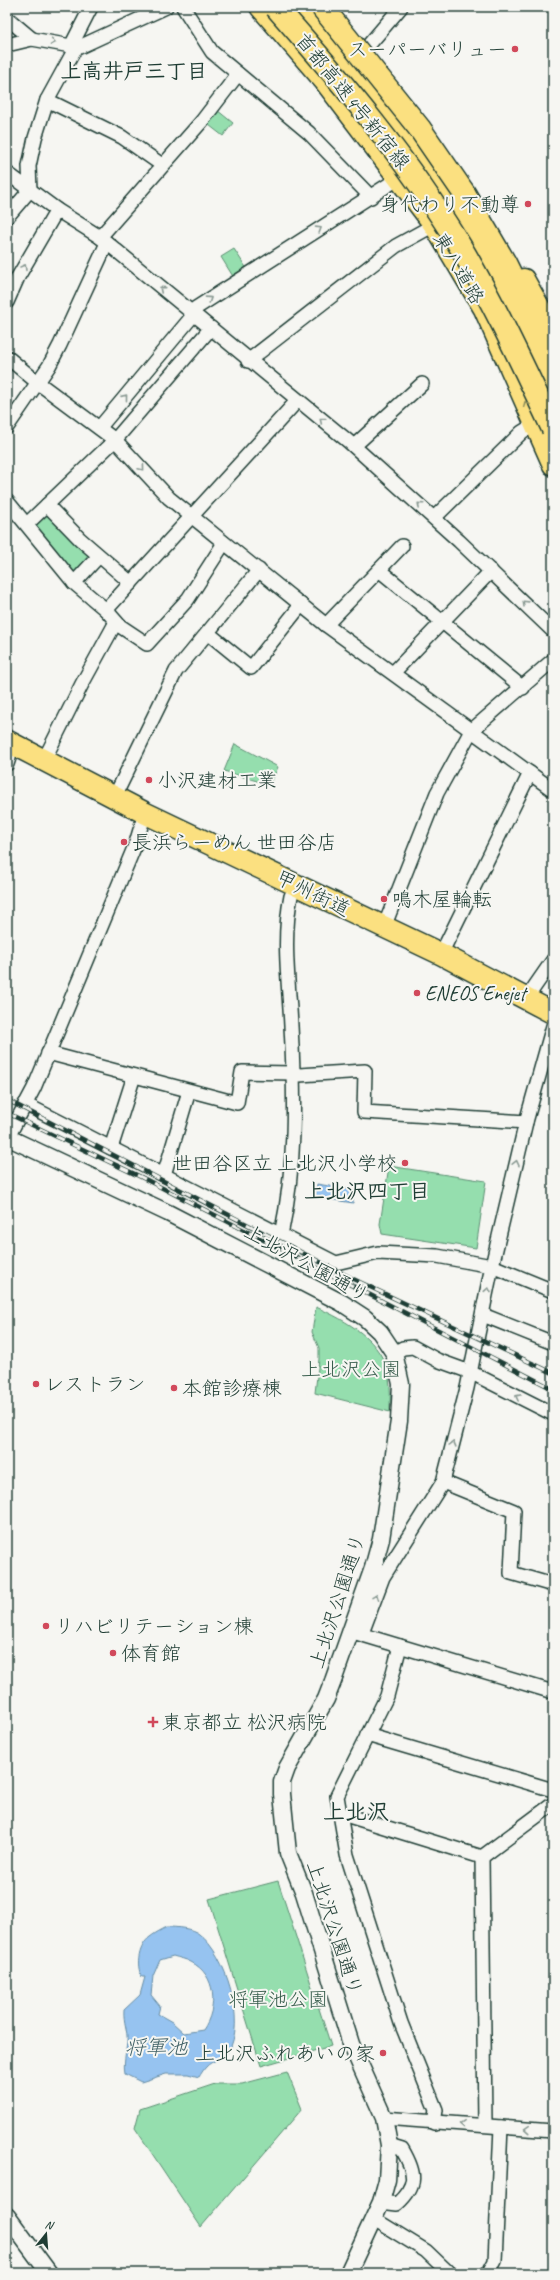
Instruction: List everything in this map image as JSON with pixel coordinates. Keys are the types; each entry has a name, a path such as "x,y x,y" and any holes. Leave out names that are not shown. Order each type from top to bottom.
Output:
{"highway":[{"name":"首都高速4号新宿線","path":"276,7 362,108 419,184 456,240 507,333 544,427"},
{"name":"首都高速4号新宿線","path":"307,8 420,129 464,193 505,263 553,360"},
{"path":"307,8 392,127 475,238 519,314 553,386"},
{"path":"475,238 553,408"},
{"name":"甲州街道","path":"8,755 44,760 114,798 143,819 291,896 393,944 553,1027"},
{"name":"甲州街道","path":"8,755 143,819 442,954 553,1013"}],"main road":[{"path":"260,7 325,82 434,225"},
{"name":"東八道路","path":"284,7 306,40 376,130 484,309 544,427 553,465"},
{"path":"332,7 367,47 467,179 553,332"},
{"path":"307,8 389,102 467,179"}],"street":[{"path":"7,217 30,190 29,166 35,138 47,100 73,48 91,7"},
{"path":"7,45 32,39 73,48 166,7"},
{"path":"183,7 212,52 309,133 371,197"},
{"path":"367,47 401,7"},
{"path":"7,18 32,39"},
{"path":"7,427 60,345 104,240 162,166 202,121 238,74"},
{"path":"47,100 122,137 162,166"},
{"path":"7,174 56,210 104,240 211,328 248,361 265,373 297,401 354,446 434,518 553,631"},
{"path":"100,427 196,308 262,264 371,197 399,178"},
{"path":"7,302 18,277 56,210"},
{"path":"248,361 396,246 434,225"},
{"path":"27,524 119,435 211,328"},
{"path":"7,357 37,382 100,427 119,435"},
{"path":"354,446 422,384"},
{"path":"106,610 297,401"},
{"path":"112,414 119,435 169,498 362,654 393,673 553,790"},
{"path":"434,518 522,432 544,427"},
{"path":"7,501 74,583 106,610 116,622 147,644 188,599 224,543"},
{"path":"47,505 99,556 131,583"},
{"path":"326,625 402,546"},
{"path":"74,583 99,556"},
{"path":"114,798 176,671 259,570"},
{"path":"379,570 522,688"},
{"path":"393,673 441,621 491,571"},
{"path":"208,632 251,668 301,605"},
{"path":"44,760 82,684 116,622"},
{"path":"384,927 437,793 471,731 553,660"},
{"path":"442,954 530,773"},
{"path":"7,1137 25,1104 48,1053 136,843 143,819"},
{"path":"281,1235 290,1189 293,1160 293,1073 286,925 291,896"},
{"path":"526,999 553,960"},
{"path":"553,1027 526,1122 492,1266 470,1372 443,1482 383,1577 356,1632 553,1692"},
{"path":"48,1053 236,1103 242,1072 293,1073 299,1075 365,1070 364,1112 526,1122"},
{"path":"111,1148 134,1076"},
{"path":"164,1175 189,1090"},
{"path":"25,1104 336,1263 378,1254 437,1256 492,1266 553,1290"},
{"name":"上北沢公園通り","path":"7,1137 168,1212 342,1303 365,1318 375,1327 394,1353 402,1384 381,1540 356,1632 326,1699 287,1768 282,1782 288,1853 304,1893 351,2044 384,2118 389,2144 387,2180 381,2202 348,2273"},
{"path":"483,1315 553,1343"},
{"path":"394,1353 403,1348 413,1347 437,1360 470,1372 553,1414"},
{"path":"443,1482 514,1511 511,1573 553,1585"},
{"path":"400,1646 387,1696 337,1796 347,1855 401,2023 436,2110 434,2123"},
{"path":"367,1735 553,1790"},
{"path":"482,1857 553,1804"},
{"path":"339,1813 482,1857"},
{"path":"482,1857 485,2125"},
{"path":"384,2118 553,2131"},
{"path":"489,2273 494,2261 501,2127"},
{"path":"381,2202 397,2204 408,2193 412,2184 412,2172 402,2149 389,2144"},
{"path":"7,2217 46,2272"},
{"path":"374,2219 426,2251 449,2273"}],"green space":[{"path":"217,110 233,123 223,136 205,122"},
{"path":"234,249 247,269 234,278 221,257"},
{"path":"45,510 91,553 91,560 73,575 33,523"},
{"path":"235,744 278,767 270,785 224,771"},
{"path":"389,1166 486,1181 476,1248 382,1234 380,1224"},
{"name":"上北沢公園","path":"316,1307 340,1319 362,1334 379,1353 389,1378 390,1412 315,1393 319,1348 312,1332"},
{"name":"将軍池公園","path":"278,1881 331,2046 261,2066 209,1899"},
{"path":"287,2072 302,2109 201,2227 135,2128 140,2109 215,2084 242,2084"}],"water":[{"path":"317,1184 354,1190 353,1203 315,1197"},
{"name":"将軍池","path":"167,1927 188,1929 196,1932 209,1944 218,1957 231,1990 235,2024 233,2039 226,2055 208,2065 199,2077 188,2074 166,2074 141,2082 125,2074 124,2070 127,2038 124,2010 140,1995 145,1977 142,1977 139,1967 139,1956 143,1945 150,1937","holes":["173,1956 189,1961 200,1968 210,1983 213,2002 208,2021 203,2030 184,2033 172,2022 158,2014 160,2006 151,1995 153,1976 160,1960"]}],"railway":[{"path":"7,1100 351,1278 553,1373"},
{"path":"7,1113 141,1177 553,1389"}],"place":[{"name":"スーパーバリュー","path":"515,49"},
{"name":"身代わり不動尊","path":"528,204"},
{"name":"小沢建材工業","path":"149,780"},
{"name":"長浜らーめん 世田谷店","path":"124,842"},
{"name":"鳴木屋輪転","path":"384,899"},
{"name":"ENEOS Enejet","path":"417,993"},
{"name":"世田谷区立 上北沢小学校","path":"405,1163"},
{"name":"レストラン","path":"36,1384"},
{"name":"本館診療棟","path":"174,1388"},
{"name":"リハビリテーション棟","path":"46,1626"},
{"name":"体育館","path":"113,1653"},
{"name":"東京都立 松沢病院","path":"153,1722"},
{"name":"上北沢ふれあいの家","path":"383,2053"}],"district":[{"name":"上高井戸三丁目","path":"134,71"},
{"name":"上北沢四丁目","path":"367,1191"},
{"name":"上北沢","path":"356,1811"}]}
